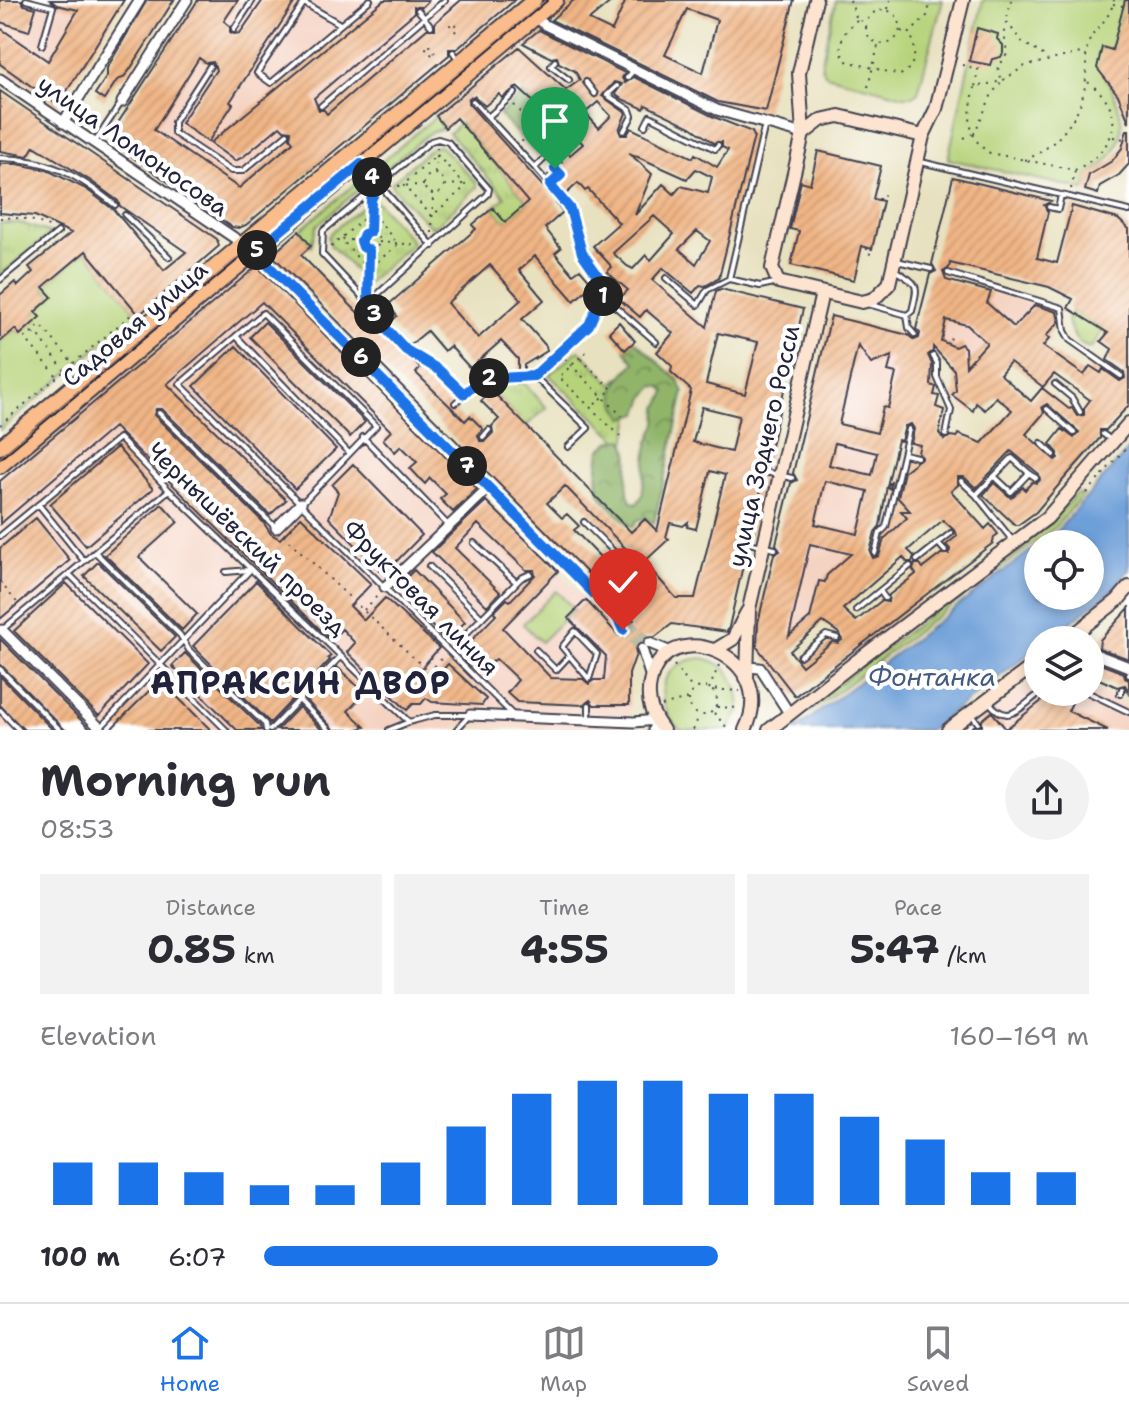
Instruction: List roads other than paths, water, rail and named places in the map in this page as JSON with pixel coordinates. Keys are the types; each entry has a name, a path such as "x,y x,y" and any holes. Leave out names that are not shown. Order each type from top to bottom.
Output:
{"main road":[{"name":"Садовая улица","path":"0,466 457,71 531,9 556,0"},
{"name":"Садовая улица","path":"0,447 69,376 249,248"}],"street":[{"path":"63,123 140,0"},
{"path":"122,102 187,0"},
{"path":"816,0 799,73 803,134 773,261 774,276 778,282 862,302 874,299 889,284 923,136 936,109 963,0"},
{"path":"531,9 570,41 630,74 704,107 718,106 733,118 803,134"},
{"name":"улица Ломоносова","path":"0,79 249,248 463,456 549,554 605,600 627,627"},
{"path":"803,134 821,120 839,116 923,136"},
{"name":"улица Зодчего Росси","path":"718,656 733,639 749,609 769,547 822,293"},
{"path":"769,730 903,621 1047,518 1058,498 1108,438 1129,423"},
{"path":"385,587 489,488"},
{"path":"276,528 301,503"},
{"path":"1087,626 1129,587"},
{"name":"улица Зодчего Росси","path":"745,730 752,709 747,672 749,609"},
{"path":"1,629 100,729"},
{"path":"470,715 657,727 649,700 651,678 645,646 672,658"},
{"path":"651,678 659,662 694,647 738,665 747,672 760,668 789,713"},
{"path":"1104,657 1129,667"},
{"path":"948,730 974,718 988,700 1024,673"}],"lane":[{"path":"26,0 53,7 42,45"},
{"path":"234,29 253,0"},
{"path":"341,24 305,2 257,73 271,83 370,0"},
{"path":"321,106 445,0"},
{"path":"418,10 431,26"},
{"path":"555,61 551,66 569,80"},
{"path":"210,66 174,122 174,133 237,172 243,171 287,134"},
{"path":"586,82 595,94"},
{"path":"617,86 605,98 630,110 632,116 624,131"},
{"path":"488,117 515,93"},
{"path":"455,403 482,379 534,376 589,325 606,291 605,283 582,253 570,209 473,101"},
{"path":"94,144 122,102"},
{"path":"645,126 650,116 715,149 718,145"},
{"path":"729,279 765,124"},
{"path":"535,168 568,135 562,129"},
{"path":"690,136 693,130"},
{"path":"368,303 487,196 489,191 448,142 438,139 431,141 323,231 322,254 406,350 439,370 464,394"},
{"path":"0,158 38,162 67,172 90,184 115,205"},
{"path":"356,158 433,246"},
{"path":"918,161 1129,211"},
{"path":"1049,207 1058,209 1061,195"},
{"path":"125,215 169,257"},
{"path":"0,280 58,232"},
{"path":"893,265 931,269"},
{"path":"893,265 912,280 917,289 912,311 907,315"},
{"path":"948,273 1062,308 1065,331 1070,340 1121,376"},
{"path":"666,278 698,305 707,290 729,279 760,286 778,282"},
{"path":"602,300 616,307 656,342"},
{"path":"862,302 907,315"},
{"path":"301,503 376,426 263,313 236,336 348,452"},
{"path":"907,315 909,328 915,335"},
{"name":"Фруктовая линия","path":"236,336 180,384 516,717"},
{"path":"933,356 937,363 937,377 951,410 946,435"},
{"path":"534,376 588,428 568,447"},
{"path":"1055,384 1072,398 1080,412"},
{"path":"1047,409 1074,433"},
{"path":"159,413 276,528"},
{"path":"875,553 880,533 886,527 909,429"},
{"path":"483,437 489,430"},
{"path":"363,437 449,526"},
{"name":"Чернышёвский проезд","path":"39,505 119,438 409,722"},
{"path":"1041,443 1054,455"},
{"path":"903,454 917,457"},
{"path":"976,495 1012,458 1036,478"},
{"path":"765,472 786,477"},
{"path":"994,476 1011,492 1029,473"},
{"path":"961,481 1014,543"},
{"path":"1,629 169,490"},
{"path":"0,536 39,505 84,561"},
{"path":"584,522 618,556 618,563 628,577 624,582"},
{"path":"917,560 951,533"},
{"path":"474,543 516,582"},
{"path":"749,543 769,547"},
{"path":"938,543 945,551"},
{"path":"95,552 180,635 268,730 341,656"},
{"path":"429,566 482,618"},
{"path":"856,610 910,566"},
{"path":"226,572 251,569"},
{"path":"100,729 251,569"},
{"path":"69,574 226,730"},
{"path":"456,644 516,582 530,574"},
{"path":"880,591 885,598"},
{"path":"575,631 597,654 589,679 569,656 562,647 575,631"},
{"path":"800,656 826,635 837,638"},
{"path":"536,650 556,670 569,656"},
{"path":"0,669 60,730"},
{"path":"299,700 329,730"},
{"path":"988,700 1006,715 1024,705"},
{"path":"1104,700 1129,712"},
{"path":"589,705 589,721"},
{"path":"0,710 19,730"},
{"path":"389,730 435,715 470,715"},
{"path":"456,730 470,715"}],"water":[{"name":"Фонтанка","path":"1129,449 1129,570 1110,592 1104,597 1104,530 1058,530"},
{"name":"Фонтанка","path":"1024,556 1024,610 1086,610 1065,626 1024,626 1024,658 929,730 795,730"}],"tunnel":[{"path":"630,624 649,643"},
{"path":"623,630 642,649"}],"tram line":[{"path":"0,459 548,0"}],"district":[{"name":"АПРАКСИН ДВОР","path":"301,683"}]}
